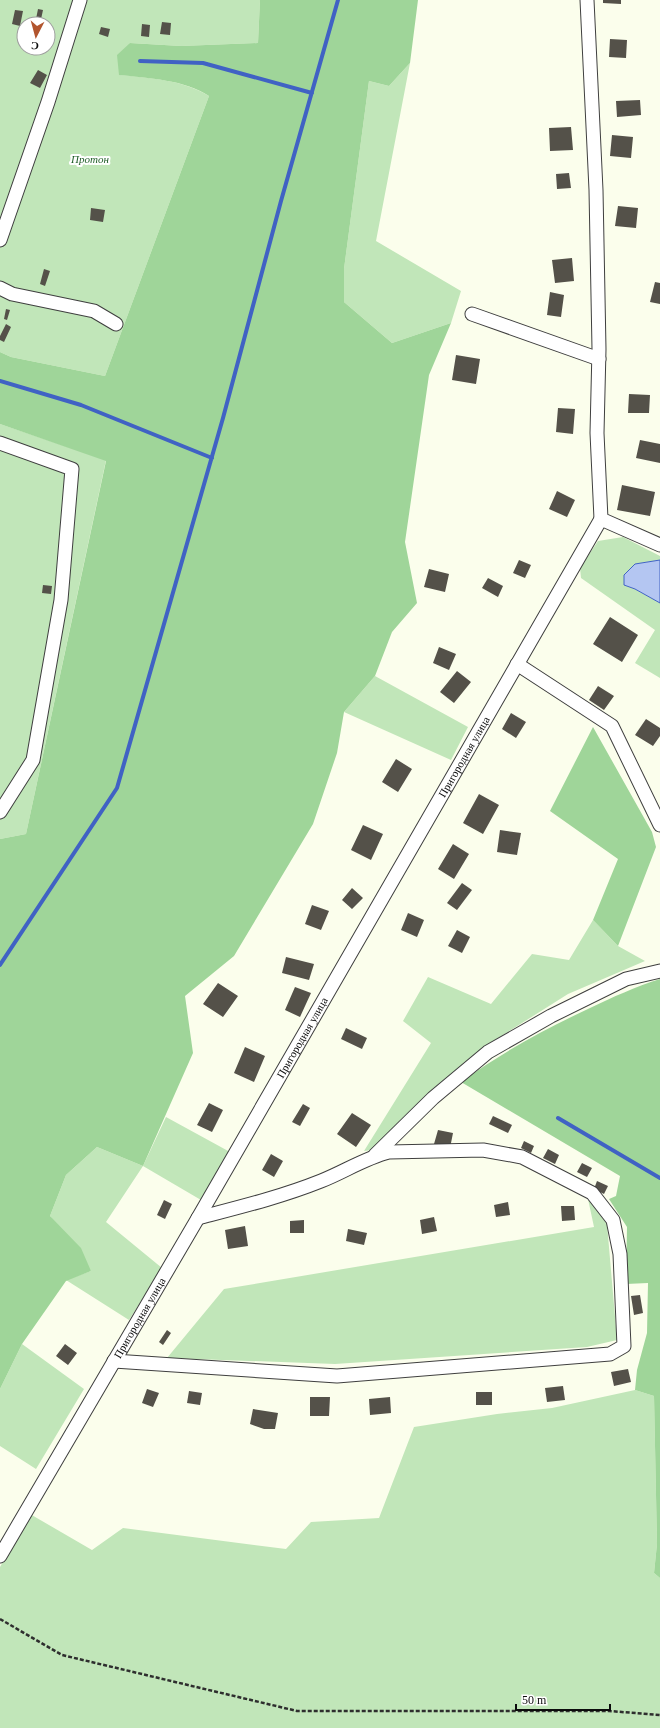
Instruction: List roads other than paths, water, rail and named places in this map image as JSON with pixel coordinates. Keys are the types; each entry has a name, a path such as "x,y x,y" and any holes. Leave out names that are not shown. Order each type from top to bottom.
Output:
{"street":[{"path":"0,240 48,102 80,0"},
{"path":"587,0 596,190 599,359 597,434 601,519 660,545"},
{"path":"0,288 12,294 94,311 116,324"},
{"path":"472,314 599,359"},
{"path":"0,443 72,468 61,600 32,760 0,812"},
{"name":"Пригородная улица","path":"0,1556 198,1218 601,519"},
{"path":"517,664 612,726 660,825"},
{"path":"375,1155 433,1098 488,1052 551,1016 626,979 660,970"},
{"path":"114,1361 337,1376 610,1354 624,1346 619,1247 613,1220 592,1194 522,1157 483,1150 389,1152 375,1155 322,1181 260,1202 198,1218"}],"water":[{"path":"660,560 660,603 635,589 624,585 624,575 635,564"}],"waterway":[{"path":"0,965 117,788 223,418 281,201 338,0"},
{"path":"140,61 203,63 312,93"},
{"path":"0,381 81,405 212,458"},
{"path":"558,1118 660,1178"}],"park label":[{"name":"Протон","path":"90,159"}]}
